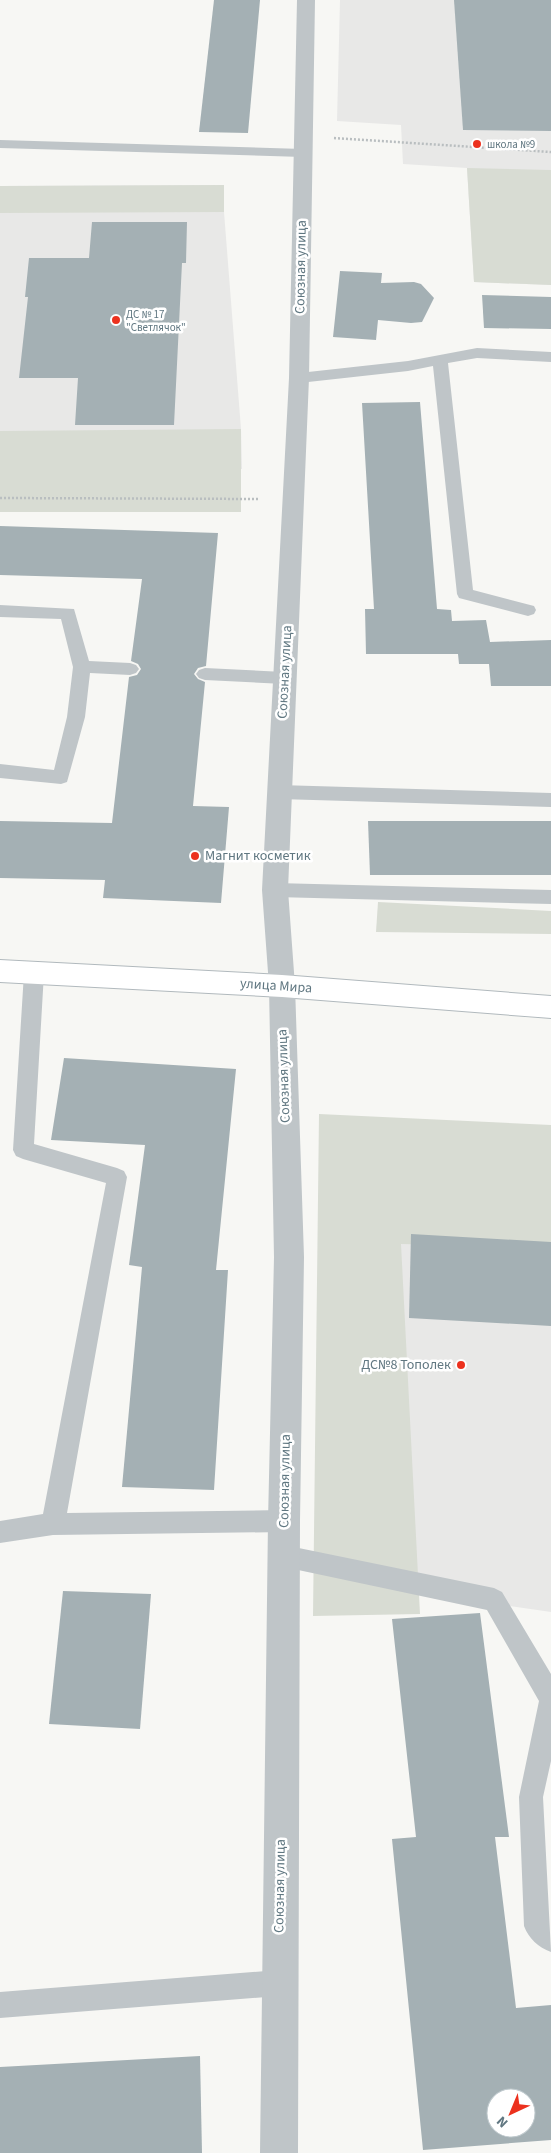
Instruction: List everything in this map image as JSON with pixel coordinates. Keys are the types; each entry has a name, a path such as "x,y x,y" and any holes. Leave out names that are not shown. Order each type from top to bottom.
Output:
{"main road":[{"name":"улица Мира","path":"0,971 282,986 551,1007"}],"street":[{"name":"Союзная улица","path":"279,2153 284,1521 289,1257 282,986 274,890 299,378 306,0"}],"lane":[{"path":"0,144 303,145"},
{"path":"299,378 408,366 477,353 551,357"},
{"path":"440,360 465,594 528,610"},
{"path":"0,611 68,613 82,666 76,717 62,777 0,771"},
{"path":"82,666 130,669"},
{"path":"205,674 284,678"},
{"path":"279,792 551,800"},
{"path":"274,890 551,897"},
{"path":"34,973 23,1150 117,1177 53,1524"},
{"path":"0,1532 53,1524 284,1521"},
{"path":"284,1556 494,1600 551,1697"},
{"path":"551,1702 531,1796 537,1926 551,1939"},
{"path":"0,2005 279,1983"}],"path":[{"path":"303,145 551,152"},
{"path":"0,498 293,498"}],"shaded area":[{"name":"школа №9","path":"340,0 551,0 551,285 474,282 467,168 403,164 401,125 337,121"},
{"path":"467,168 551,170 551,285 474,282"},
{"name":"ДС № 17 \"Светлячок\"","path":"224,185 224,212 241,429 242,469 0,467 0,186"},
{"path":"224,185 224,212 0,213 0,186"},
{"path":"241,429 241,512 0,512 0,431"},
{"path":"378,902 551,911 551,934 376,932"},
{"path":"319,1114 551,1125 551,1247 401,1244 420,1614 313,1616"},
{"name":"ДС№8 Тополек","path":"372,1135 551,1144 551,1612 369,1586"}],"building":[{"path":"214,0 260,0 248,133 199,132"},
{"path":"454,0 551,0 551,131 463,130"},
{"path":"92,222 187,222 186,263 182,263 174,425 75,425 78,378 19,378 28,297 25,297 29,258 89,258"},
{"path":"340,271 382,273 381,283 414,282 421,284 434,298 422,322 378,320 376,340 333,337"},
{"path":"482,295 551,297 551,329 484,328"},
{"path":"420,402 437,609 451,610 452,621 486,620 490,642 551,640 551,686 491,686 489,664 459,664 458,654 366,654 365,609 374,609 362,403"},
{"path":"0,526 218,533 206,666 198,668 194,674 198,679 205,682 193,806 229,807 221,903 103,898 105,880 0,878 0,821 112,823 129,677 137,675 141,669 138,664 131,661 142,579 0,575"},
{"path":"368,821 551,821 551,875 370,875"},
{"path":"64,1058 236,1069 216,1270 228,1270 214,1490 122,1487 142,1267 129,1265 145,1145 51,1140"},
{"path":"411,1234 551,1242 551,1326 409,1318"},
{"path":"63,1591 151,1594 140,1729 49,1724"},
{"path":"480,1613 509,1837 495,1837 516,2008 551,2005 551,2140 423,2150 392,1839 416,1837 392,1619"},
{"path":"200,2056 202,2153 0,2153 0,2067"}],"place":[{"name":"школа №9","path":"477,144"},
{"name":"ДС № 17 \"Светлячок\"","path":"116,320"},
{"name":"Магнит косметик","path":"195,856"},
{"name":"ДС№8 Тополек","path":"461,1365"}]}
